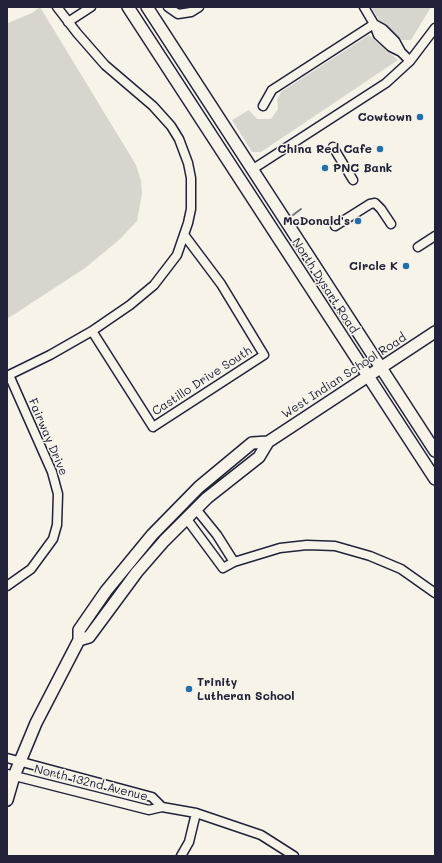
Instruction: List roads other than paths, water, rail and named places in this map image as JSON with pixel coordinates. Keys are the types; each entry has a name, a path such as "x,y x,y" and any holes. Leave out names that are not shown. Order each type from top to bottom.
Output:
{"main road":[{"name":"North Dysart Road","path":"128,7 435,479"},
{"name":"North Dysart Road","path":"147,7 382,367 435,451"},
{"path":"239,179 253,169"},
{"name":"West Indian School Road","path":"79,640 89,637 137,572 186,518 234,476 259,457 268,442 435,332"},
{"name":"West Indian School Road","path":"7,800 10,775 20,761 49,694 79,640 79,630 98,602 123,569 163,522 211,476 252,444 268,442"}],"street":[{"path":"68,22 91,7"},
{"path":"168,7 178,14 191,12 199,7"},
{"path":"364,7 374,24 378,35 385,36 395,41 401,52 410,61"},
{"path":"8,376 50,355 92,331 130,305 154,285 170,266 185,236 191,209 191,178 188,163 178,139 162,114 105,64 68,22 60,8"},
{"path":"263,106 272,90 374,24"},
{"path":"253,169 386,83 410,61 435,28"},
{"path":"333,147 353,180"},
{"path":"335,226 370,204 375,203 379,205 391,224"},
{"name":"Castillo Drive South","path":"92,331 153,427 264,355 227,293 185,236"},
{"path":"418,247 435,236"},
{"name":"Fairway Drive","path":"7,586 31,569 53,539 57,526 58,494 52,472 8,376"},
{"path":"196,509 217,535 234,562"},
{"path":"186,518 223,568 234,562 280,548 307,545 334,546 370,556 401,569 435,593"},
{"name":"North 132nd Avenue","path":"7,758 152,797 162,807"},
{"name":"North 132nd Avenue","path":"10,775 149,810 162,807 196,813 261,835 294,856"},
{"path":"181,856 188,842 196,813"}],"waterway":[{"path":"293,215 301,209"}],"place":[{"name":"Cowtown","path":"420,117"},
{"name":"China Red Cafe","path":"380,149"},
{"name":"PNC Bank","path":"325,168"},
{"name":"McDonald's","path":"358,221"},
{"name":"Circle K","path":"406,266"},
{"name":"Trinity Lutheran School","path":"189,689"}]}
